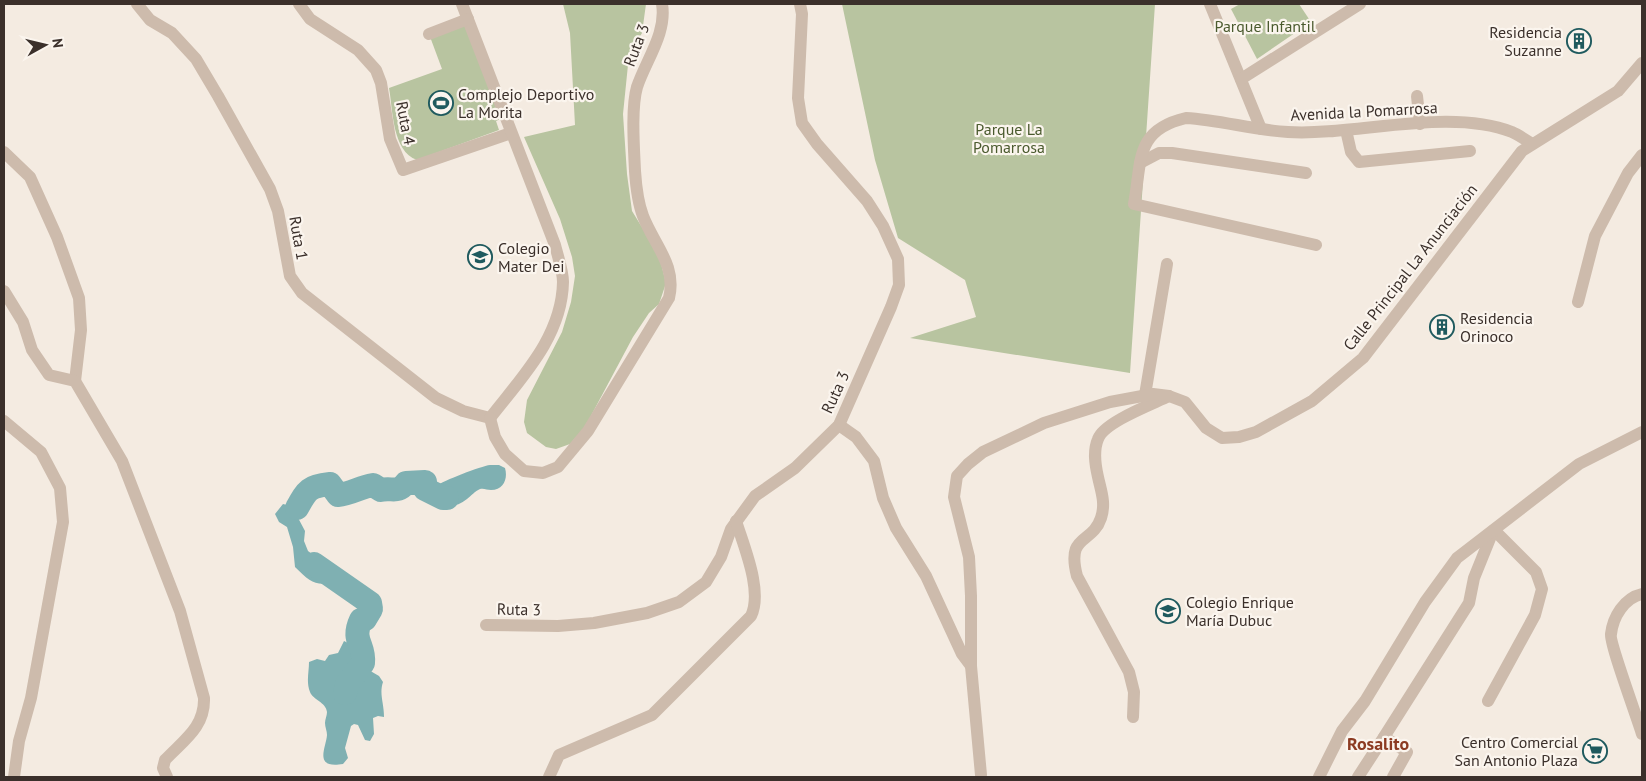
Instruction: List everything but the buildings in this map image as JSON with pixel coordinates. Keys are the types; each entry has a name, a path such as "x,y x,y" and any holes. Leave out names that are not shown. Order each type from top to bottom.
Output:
{"street":[{"name":"Ruta 1","path":"137,4 150,20 172,32 196,59 227,112 270,189 278,211 290,276 302,293 436,398 463,411 490,418"},
{"name":"Ruta 4","path":"299,4 310,19 358,50 376,70 381,83 390,139 403,170 511,133"},
{"path":"462,4 555,245 563,281 559,315 544,347 490,418"},
{"name":"Ruta 3","path":"490,418 495,437 506,454 524,471 543,473 558,467 588,431 668,298 671,286 664,252 640,208 634,132 637,89 660,32 663,12 662,4"},
{"name":"Ruta 3","path":"486,625 558,626 594,623 647,613 679,602 706,582 721,557 730,529 755,496 795,468 839,425 892,307 899,285 898,259 883,226 867,201 817,144 802,123 798,98 802,14 800,4"},
{"path":"1210,4 1261,129"},
{"path":"1241,79 1360,4"},
{"path":"429,34 468,19"},
{"name":"Calle Principal La Anunciación","path":"970,666 972,596 969,557 954,497 957,476 968,464 983,452 1044,423 1110,402 1145,395 1169,396 1185,402 1206,428 1222,438 1239,437 1256,432 1312,401 1362,358 1522,151 1618,91 1642,64"},
{"path":"1417,96 1420,124"},
{"name":"Avenida la Pomarrosa","path":"1140,163 1144,145 1155,131 1170,122 1186,118 1261,129 1317,132 1465,122 1513,132 1532,144"},
{"path":"1346,130 1351,152 1359,162 1470,151"},
{"path":"4,152 30,177 57,237 79,298 81,330 75,381 122,461 180,611 204,698 205,711 199,725 165,760 163,768 168,777"},
{"path":"1306,173 1172,153 1159,153 1140,163 1134,204 1316,245"},
{"path":"1578,302 1595,236 1628,173 1642,155"},
{"path":"1145,395 1167,264"},
{"path":"4,290 23,322 32,350 49,376 75,381"},
{"path":"1133,717 1134,692 1129,672 1084,588 1074,563 1076,547 1082,538 1099,525 1105,505 1095,463 1098,437 1110,426 1169,396"},
{"path":"4,421 42,452 60,488 63,522 31,698 19,741 14,777"},
{"path":"839,425 856,437 874,461 883,498 896,528 926,576 962,654 970,666 981,777"},
{"path":"1319,777 1342,731 1365,700 1425,602 1457,558 1579,464 1642,432"},
{"path":"549,777 559,755 652,715 751,616 756,606 755,586 736,521"},
{"path":"1488,701 1535,615 1542,589 1536,572 1494,530"},
{"path":"1358,777 1469,603 1474,578 1494,530"},
{"path":"1642,594 1634,596 1619,610 1610,636 1642,734"},
{"path":"1384,737 1407,752 1393,777"}],"green space":[{"path":"563,4 646,4 642,33 629,55 623,114 627,174 632,211 659,255 666,283 659,304 649,313 633,337 585,427 570,444 556,449 546,447 527,433 524,422 527,400 562,332 571,302 575,276 572,257 560,219 524,137 575,125 570,33"},
{"name":"Parque La Pomarrosa","path":"842,4 1155,4 1130,373 910,338 976,317 965,280 898,238 875,160"},
{"name":"Parque Infantil","path":"1240,4 1299,4 1311,22 1257,59 1231,9"},
{"name":"Complejo Deportivo La Morita","path":"468,19 505,117 496,121 499,130 417,160 409,155 398,139 389,88 442,69 429,34"}],"water":[{"path":"490,465 499,465 505,468 506,476 502,486 491,490 480,489 461,503 450,506 444,505 429,495 425,489 425,482 436,486 462,474"},
{"path":"309,482 314,482 318,489 309,496 304,508 296,514 305,531 304,541 308,551 337,573 341,581 326,584 315,583 295,567 293,547 287,527 279,522 275,514 283,504 291,506 295,503 298,489"},
{"path":"344,641 348,643 355,662 379,676 383,682 384,717 378,716 373,718 374,734 370,741 365,740 358,725 354,724 351,726 345,748 348,758 343,764 334,765 324,760 323,756 327,735 325,723 327,712 324,706 310,692 308,681 309,662 317,659 325,661 329,655 338,653"}],"waterway":[{"path":"297,508 309,490 317,486 330,484 338,495 373,485 381,490 394,490 406,483 425,482 425,489 443,498 447,498"},
{"path":"314,564 370,603 371,609 365,619 361,620 357,633 363,663 347,684 345,693"}],"place":[{"name":"Residencia Suzanne","path":"1579,41"},
{"name":"Complejo Deportivo La Morita","path":"441,103"},
{"name":"Colegio Mater Dei","path":"480,257"},
{"name":"Residencia Orinoco","path":"1442,327"},
{"name":"Colegio Enrique María Dubuc","path":"1168,611"},
{"name":"Centro Comercial San Antonio Plaza","path":"1595,751"}],"district":[{"name":"Rosalito","path":"1378,744"}]}
